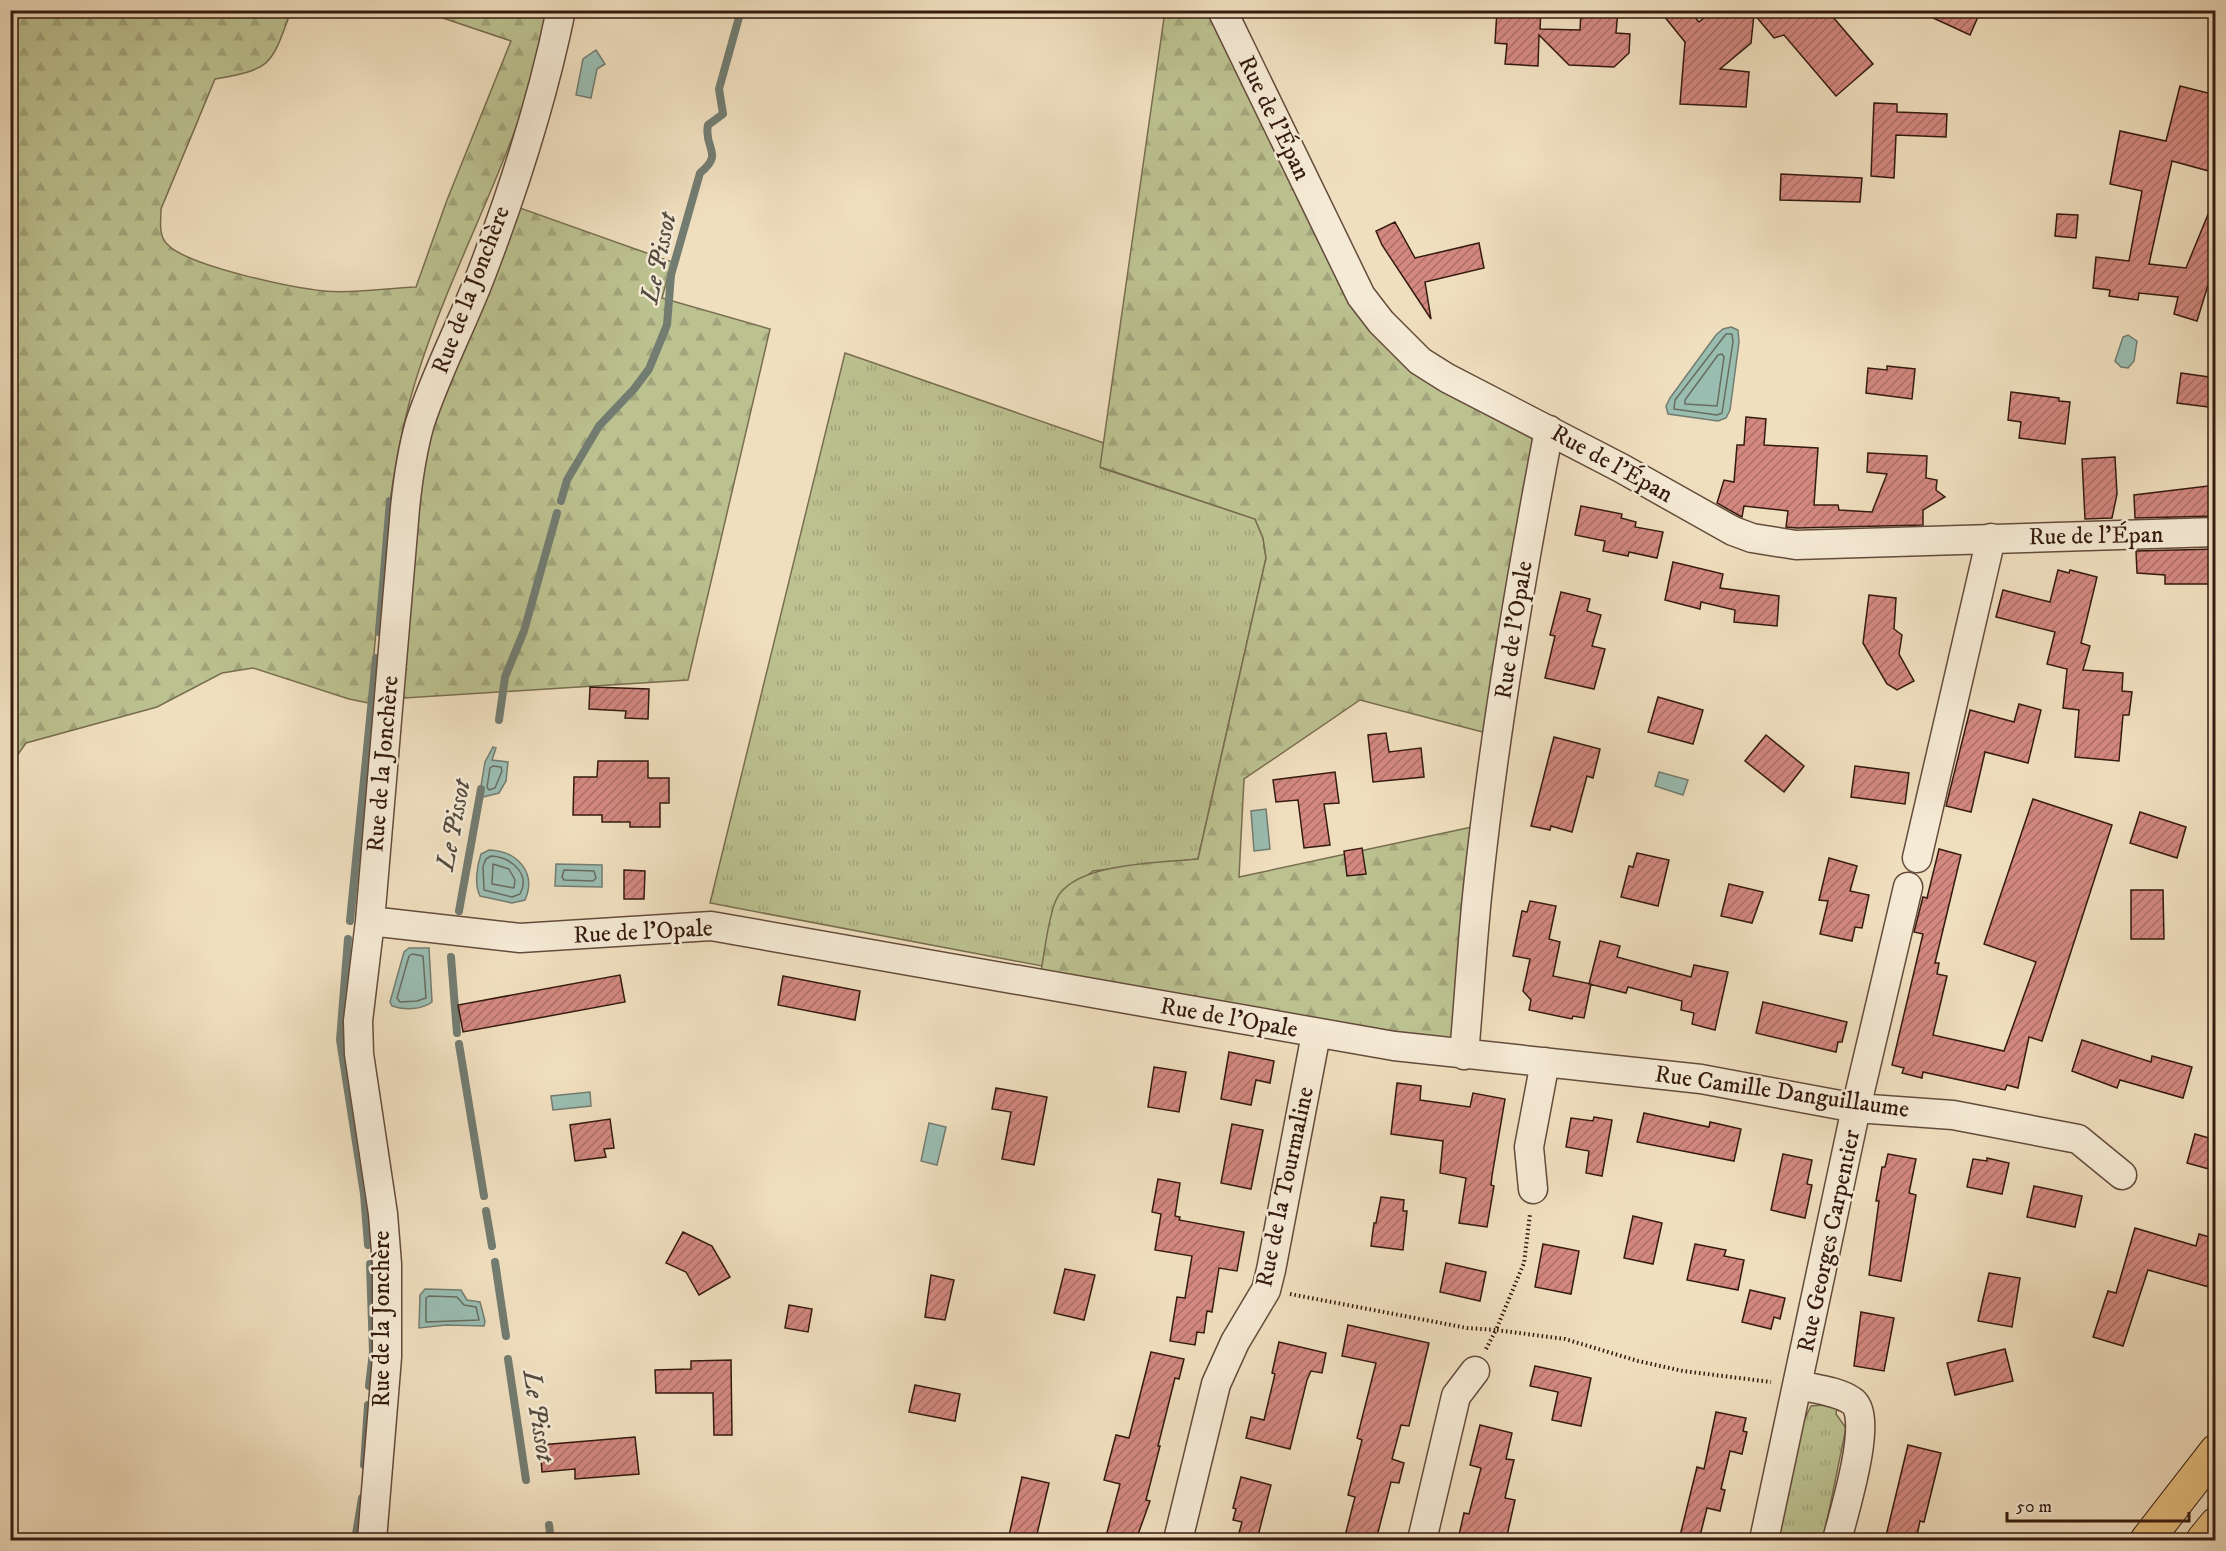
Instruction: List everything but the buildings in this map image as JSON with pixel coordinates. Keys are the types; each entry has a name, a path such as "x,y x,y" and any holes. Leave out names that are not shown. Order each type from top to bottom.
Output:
{"highway":[{"path":"2147,1540 2216,1451"},
{"path":"2203,1540 2216,1524"}],"street":[{"name":"Rue de la Jonchère","path":"372,1540 387,1357 388,1292 383,1215 358,1054 358,1021 370,921 410,465 430,395 479,280 531,133 546,80 561,10"},
{"name":"Rue de l'Épan","path":"1222,10 1361,296 1381,321 1420,361 1447,378 1549,430 1713,521 1752,538 1796,545 2216,532"},
{"name":"Rue de l'Opale","path":"370,921 495,938 711,926 1316,1034 1464,1055 1478,887 1498,736 1517,600 1549,430"},
{"path":"1917,858 1991,538"},
{"name":"Rue Georges Carpentier","path":"1764,1540 1856,1108 1908,887"},
{"name":"Rue de la Tourmaline","path":"1178,1540 1216,1384 1235,1342 1266,1290 1277,1247 1316,1034"},
{"name":"Rue Camille Danguillaume","path":"1464,1055 1701,1079 1856,1108 1953,1114 2078,1139 2122,1175"},
{"path":"1533,1189 1529,1147 1545,1062"},
{"path":"1422,1540 1456,1396 1475,1371"},
{"name":"Rue Georges Carpentier","path":"1798,1385 1844,1397 1854,1402 1859,1410 1862,1431 1837,1540"}],"path":[{"path":"1496,1330 1524,1263 1533,1189"},
{"path":"1266,1290 1467,1328 1566,1339 1638,1361 1683,1371 1798,1385"}],"green space":[{"path":"11,11 291,11 279,43 267,62 249,72 215,79 161,209 161,232 167,244 178,252 217,268 289,285 347,292 416,287 447,200 511,41 422,11 549,11 539,57 525,103 435,325 408,409 391,492 369,703 349,699 253,668 222,673 157,707 26,743 11,764"},
{"path":"1165,11 1222,11 1399,340 1549,430 1498,736 1360,700 1244,779 1239,877 1486,824 1464,1055 1039,982 1053,908 1065,887 1099,871 1141,864 1198,859 1266,558 1263,538 1255,519 1100,467"},
{"path":"506,203 672,262 662,298 770,329 688,680 389,699 405,508"},
{"path":"845,353 1104,443 1101,468 1255,519 1263,538 1266,558 1198,859 1093,871 1056,901 1042,966 710,903"},
{"path":"1824,1401 1837,1408 1836,1414 1846,1428 1823,1540 1777,1540 1804,1420 1811,1406 1823,1405"}],"water":[{"path":"596,50 605,64 597,69 591,98 576,95 583,59"},
{"path":"1731,327 1738,330 1739,342 1730,410 1726,418 1718,421 1668,414 1666,406 1670,398 1716,335 1723,329"},
{"path":"2128,335 2137,341 2134,361 2128,368 2121,367 2115,361 2123,337"},
{"path":"493,747 496,748 492,760 508,762 506,781 499,793 479,798 485,762"},
{"path":"1659,772 1688,780 1683,795 1655,786"},
{"path":"1266,809 1270,849 1254,851 1251,811"},
{"path":"489,850 508,854 522,865 528,881 525,900 512,903 480,896 477,881 478,864 481,854"},
{"path":"556,864 602,865 602,887 555,886"},
{"path":"409,948 429,948 432,1002 418,1008 401,1008 392,1006 390,1002 404,952"},
{"path":"590,1092 591,1106 553,1110 551,1096"},
{"path":"929,1123 946,1127 937,1165 921,1161"},
{"path":"425,1289 461,1290 467,1300 480,1302 485,1321 484,1326 446,1325 419,1328 420,1295"}],"waterway":[{"name":"Le Pissot","path":"561,501 567,480 599,426 634,389 649,369 667,325 671,275 700,173 711,160 712,150 707,133 708,125 723,114 719,89 741,10"},
{"path":"379,632 390,501"},
{"name":"Le Pissot","path":"499,720 505,677 524,631 557,513"},
{"path":"350,921 376,658"},
{"name":"Le Pissot","path":"459,911 481,789"},
{"path":"348,939 340,1040 364,1194 368,1245"},
{"name":"Le Pissot","path":"451,957 457,1033"},
{"name":"Le Pissot","path":"459,1044 484,1196"},
{"name":"Le Pissot","path":"486,1211 492,1246"},
{"name":"Le Pissot","path":"495,1262 506,1336"},
{"path":"369,1386 373,1352 370,1264"},
{"name":"Le Pissot","path":"508,1359 526,1480"},
{"path":"364,1465 368,1405"},
{"path":"355,1540 362,1498"},
{"name":"Le Pissot","path":"549,1525 551,1540"}]}
